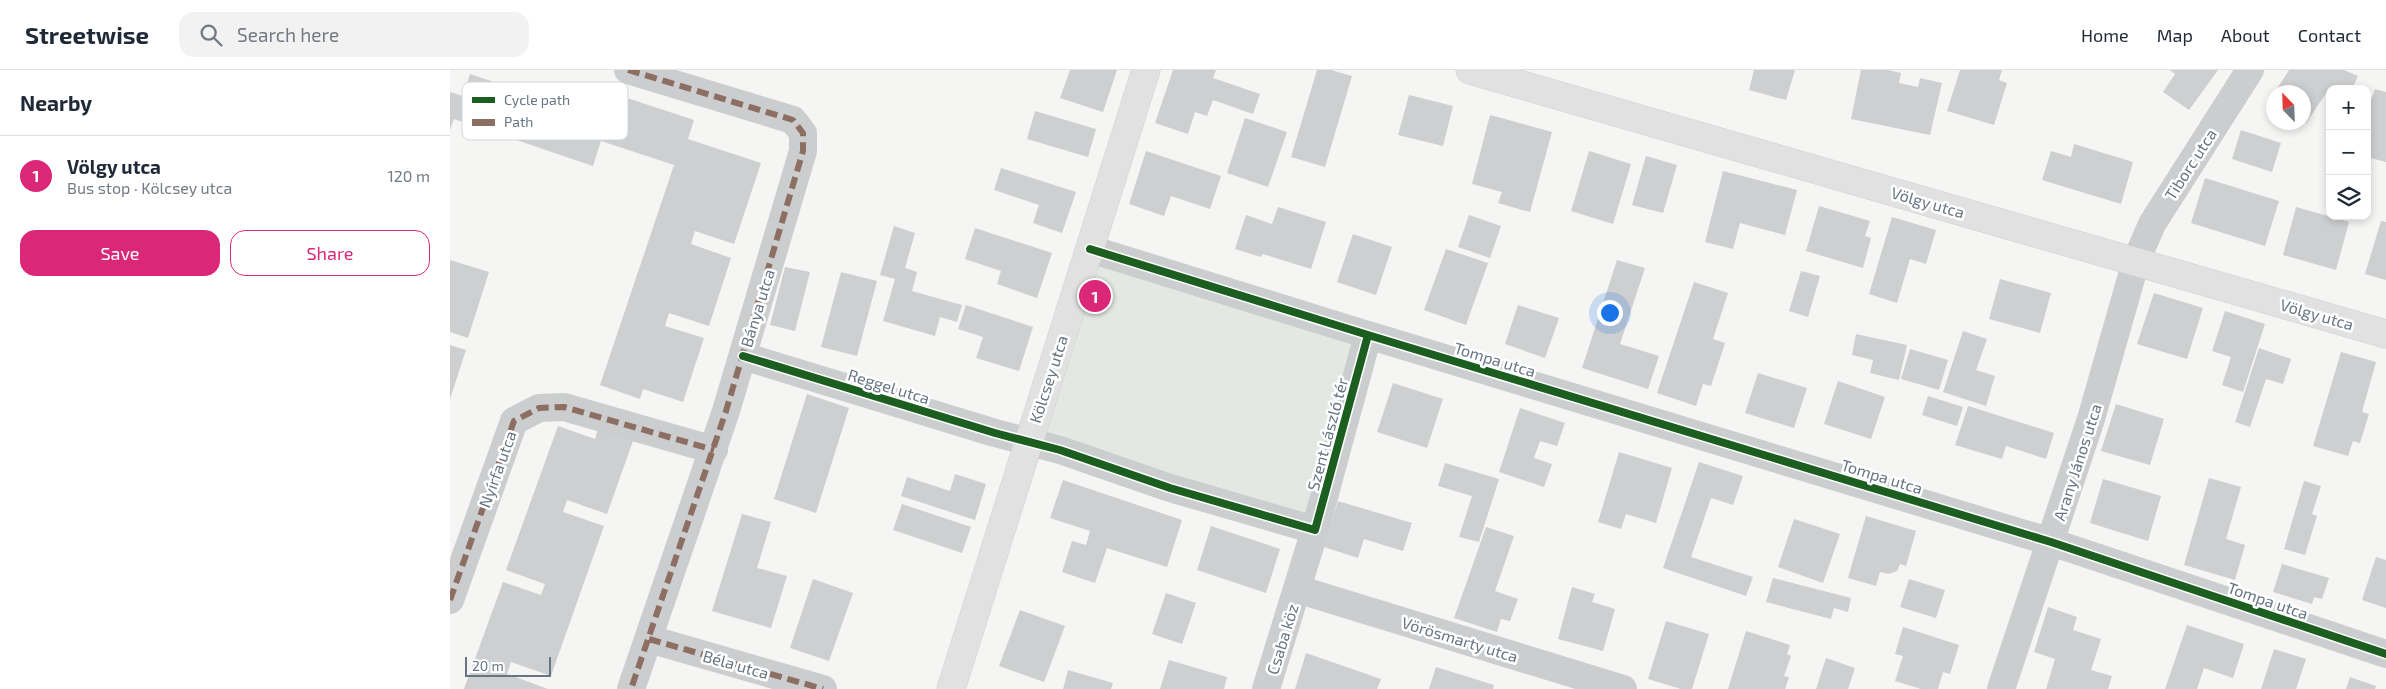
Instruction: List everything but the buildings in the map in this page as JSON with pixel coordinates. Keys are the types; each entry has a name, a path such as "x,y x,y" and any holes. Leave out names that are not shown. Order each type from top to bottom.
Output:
{"street":[{"name":"Bánya utca","path":"628,70 793,120 803,133 803,151 714,450 631,689"},
{"name":"Kölcsey utca","path":"951,689 1027,442 1146,70"},
{"name":"Völgy utca","path":"1470,70 2386,334"},
{"name":"Tiborc utca","path":"2136,262 2152,224 2250,70"},
{"path":"1090,249 1368,335"},
{"name":"Arany János utca","path":"2001,689 2052,542 2091,419 2136,262"},
{"name":"Szent László tér","path":"1297,589 1368,335"},
{"name":"Tompa utca","path":"1368,335 2052,542 2386,654"},
{"name":"Reggel utca","path":"743,356 1027,442"},
{"name":"Nyírfa utca","path":"450,600 514,421 539,408 564,407 714,450"},
{"path":"1027,442 1060,450 1170,488 1315,530"},
{"name":"Csaba köz","path":"1266,689 1297,589"},
{"name":"Vörösmarty utca","path":"1297,589 1623,689"},
{"name":"Béla utca","path":"649,639 823,689"}],"shaded area":[{"path":"1090,249 1368,335 1315,530 1027,443"}],"marked path":[{"path":"628,70 793,120 803,133 803,151 726,411 631,689"},
{"path":"450,600 514,421 539,408 564,407 714,450"},
{"path":"649,639 823,689"}],"cycle path":[{"path":"743,356 995,433 1060,450 1170,488 1315,530 1368,335 1090,249"},
{"path":"1368,335 2051,542 2386,654"}],"place":[{"name":"Völgy utca","path":"1095,296"}]}
